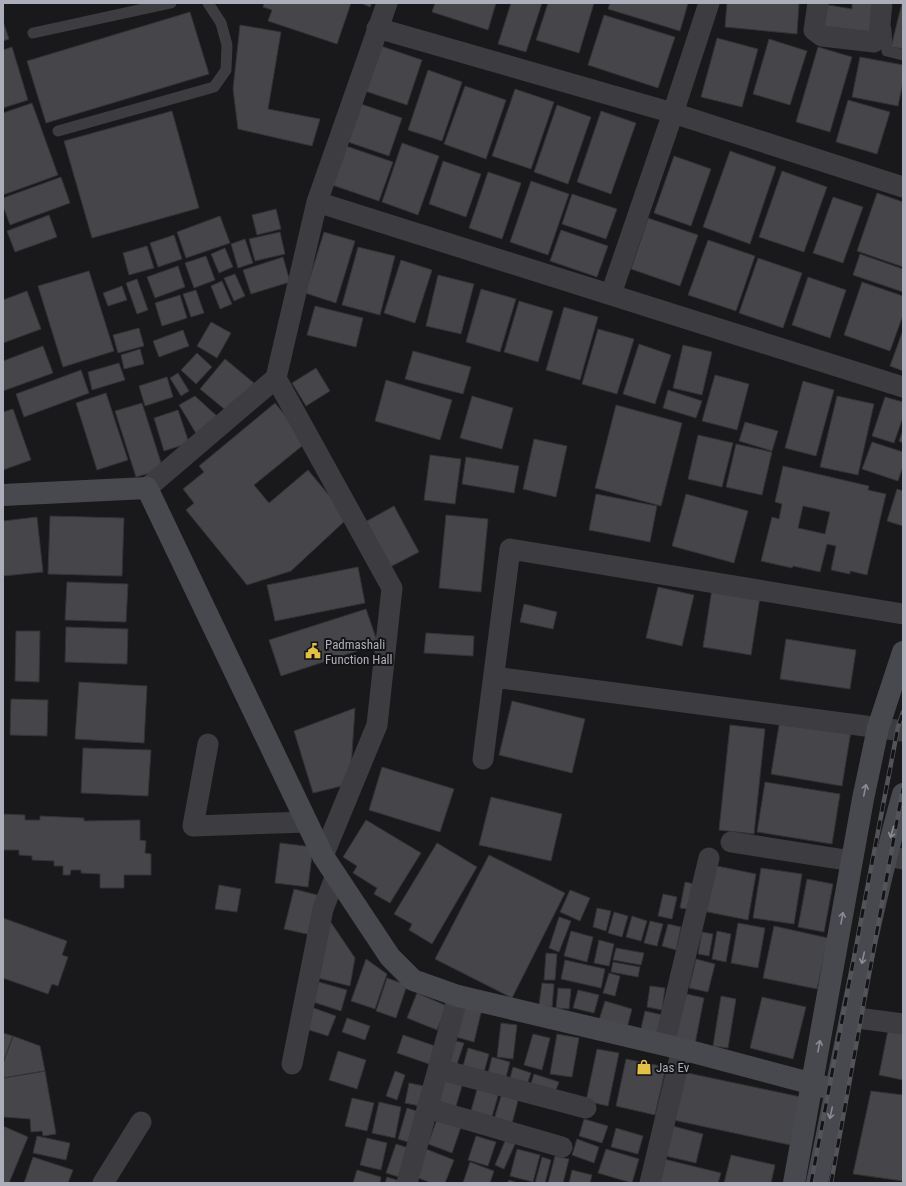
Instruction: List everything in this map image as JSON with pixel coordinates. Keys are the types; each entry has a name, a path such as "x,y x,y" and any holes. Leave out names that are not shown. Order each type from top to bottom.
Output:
{"street":[{"path":"3,495 147,488 276,378 317,202 387,3"},
{"path":"611,294 709,3"},
{"path":"818,3 814,30 822,36 874,42 879,35 882,3"},
{"path":"377,28 673,113 903,187"},
{"path":"317,202 903,387"},
{"path":"276,378 392,588 377,725 323,856"},
{"path":"147,488 323,856 390,957 413,980 458,996 673,1047 836,1090"},
{"path":"483,759 510,550 903,614"},
{"path":"794,1183 863,800 878,728 903,652"},
{"path":"494,677 903,732"},
{"path":"208,744 193,826 308,822"},
{"path":"817,1183 850,1017 894,858 903,794"},
{"path":"731,842 852,860"},
{"path":"650,1183 673,1047 709,858"},
{"path":"292,1064 323,909 336,875"},
{"path":"407,1183 458,996"},
{"path":"850,1017 903,1024"},
{"path":"438,1069 586,1108"},
{"path":"427,1108 562,1146"},
{"path":"103,1183 141,1122"}],"lane":[{"path":"33,33 171,3"},
{"path":"58,131 214,87 226,70 228,45 221,23 208,3"},
{"path":"891,3 886,28 886,51 903,55"}],"building":[{"path":"264,3 351,3 337,44 268,21 272,10 263,7"},
{"path":"361,3 372,3 370,7"},
{"path":"435,3 496,3 488,30 432,12"},
{"path":"511,3 542,3 526,52 498,44"},
{"path":"548,3 594,3 579,53 536,40"},
{"path":"610,3 688,3 680,31 608,9"},
{"path":"727,3 799,3 797,34 725,27"},
{"path":"852,3 876,3 871,36 818,27 823,4 852,9"},
{"path":"903,3 903,49 891,47"},
{"path":"190,12 209,74 46,123 27,61"},
{"path":"604,15 675,37 658,88 588,65"},
{"path":"3,21 9,39 3,41"},
{"path":"240,25 281,32 268,109 320,119 312,146 238,129 233,89"},
{"path":"717,38 758,49 742,107 701,97"},
{"path":"769,39 807,51 790,105 753,94"},
{"path":"378,45 422,60 407,105 362,90"},
{"path":"12,47 28,100 3,108 3,50"},
{"path":"818,47 852,57 830,132 796,122"},
{"path":"860,57 903,65 903,82 898,106 852,97"},
{"path":"428,70 462,82 442,141 408,130"},
{"path":"465,86 506,100 486,159 444,144"},
{"path":"515,89 554,102 531,169 492,156"},
{"path":"848,100 890,112 877,154 836,142"},
{"path":"32,103 58,175 3,195 3,113"},
{"path":"361,104 402,118 389,156 348,142"},
{"path":"557,105 591,117 568,184 534,172"},
{"path":"172,111 199,208 92,238 64,141"},
{"path":"601,111 636,123 611,194 577,182"},
{"path":"402,143 439,156 418,215 382,202"},
{"path":"346,146 393,162 379,201 332,185"},
{"path":"730,151 776,167 750,244 703,227"},
{"path":"674,156 711,169 691,226 654,213"},
{"path":"443,161 481,174 466,217 429,204"},
{"path":"782,171 827,187 804,252 759,237"},
{"path":"488,172 521,183 502,239 469,228"},
{"path":"61,177 70,203 10,225 3,206 3,198"},
{"path":"531,181 569,194 548,255 510,242"},
{"path":"877,193 903,202 903,267 857,251"},
{"path":"572,194 617,209 606,239 562,224"},
{"path":"833,197 863,207 843,263 813,253"},
{"path":"276,209 281,229 257,235 252,215"},
{"path":"49,215 57,237 15,252 7,231"},
{"path":"220,216 230,243 186,258 177,232"},
{"path":"648,218 698,235 680,286 631,269"},
{"path":"561,230 608,246 597,277 550,261"},
{"path":"280,232 285,254 255,261 249,239"},
{"path":"324,232 355,241 336,303 305,293"},
{"path":"174,235 182,259 158,267 150,243"},
{"path":"245,239 253,263 238,268 231,244"},
{"path":"708,240 755,256 736,311 688,295"},
{"path":"147,246 154,268 129,275 123,253"},
{"path":"358,247 395,256 380,315 342,305"},
{"path":"225,248 233,267 219,273 211,254"},
{"path":"860,254 903,269 903,292 853,275"},
{"path":"206,256 215,280 194,288 185,263"},
{"path":"283,257 290,282 251,294 243,270"},
{"path":"758,258 802,273 783,328 739,313"},
{"path":"401,260 432,270 415,323 384,313"},
{"path":"178,266 185,287 155,298 147,277"},
{"path":"89,271 114,351 63,367 38,286"},
{"path":"235,274 245,296 234,301 224,278"},
{"path":"438,275 474,284 461,334 426,326"},
{"path":"808,277 846,290 830,338 792,325"},
{"path":"137,279 148,310 137,314 126,283"},
{"path":"222,281 232,304 220,309 211,286"},
{"path":"862,282 903,296 903,315 890,351 844,335"},
{"path":"122,286 127,300 108,306 103,293"},
{"path":"481,289 516,299 500,352 466,342"},
{"path":"196,290 204,313 191,317 183,294"},
{"path":"27,291 41,329 3,343 3,300"},
{"path":"180,295 187,318 162,326 155,303"},
{"path":"519,301 553,311 538,362 504,352"},
{"path":"315,306 363,318 356,347 307,335"},
{"path":"564,307 598,317 580,380 546,370"},
{"path":"211,322 231,333 217,358 197,346"},
{"path":"139,328 144,346 118,353 113,335"},
{"path":"598,329 634,339 617,394 582,384"},
{"path":"183,330 189,346 159,357 153,341"},
{"path":"903,330 903,371 890,366"},
{"path":"639,344 671,355 655,404 623,394"},
{"path":"683,345 712,352 702,395 673,388"},
{"path":"43,346 53,373 3,391 3,361"},
{"path":"140,349 144,364 124,369 121,355"},
{"path":"413,351 471,367 463,394 405,379"},
{"path":"197,353 212,367 196,384 181,370"},
{"path":"225,359 254,383 229,413 200,389"},
{"path":"119,363 125,380 92,390 88,372"},
{"path":"316,368 330,391 306,406 292,383"},
{"path":"81,370 89,393 24,417 16,394"},
{"path":"178,373 189,391 181,396 170,378"},
{"path":"715,375 749,384 737,430 702,421"},
{"path":"167,377 173,397 145,406 139,386"},
{"path":"386,380 452,400 440,440 375,421"},
{"path":"803,381 834,390 816,456 785,448"},
{"path":"668,390 702,401 696,418 663,408"},
{"path":"106,393 128,460 97,470 76,403"},
{"path":"195,396 219,418 197,435 179,405"},
{"path":"472,396 513,408 502,449 460,438"},
{"path":"837,396 874,404 858,475 820,467"},
{"path":"885,397 903,402 903,417 894,443 872,436"},
{"path":"142,403 163,469 136,477 115,411"},
{"path":"275,403 307,442 254,485 269,503 308,470 348,518 291,571 247,585 186,510 194,503 183,489 204,472 199,466"},
{"path":"616,405 682,423 661,506 595,488"},
{"path":"13,409 31,460 3,470 3,412"},
{"path":"178,410 189,443 164,451 154,418"},
{"path":"745,422 778,431 772,451 739,441"},
{"path":"903,430 903,443 899,441"},
{"path":"698,435 733,443 722,487 688,479"},
{"path":"534,439 567,446 556,497 523,489"},
{"path":"872,442 903,452 903,466 898,481 862,469"},
{"path":"736,444 772,452 762,495 726,487"},
{"path":"430,455 461,459 455,504 424,500"},
{"path":"466,457 519,466 514,493 462,484"},
{"path":"783,466 869,486 868,490 886,494 867,575 850,571 850,574 831,570 836,546 827,544 820,572 761,561 772,517 779,519 782,504 775,502","holes":["803,506 830,512 825,534 798,528"]},
{"path":"897,489 903,491 903,526 887,521"},
{"path":"596,494 657,506 650,542 589,530"},
{"path":"686,494 748,511 734,563 672,546"},
{"path":"394,506 419,552 390,567 365,522"},
{"path":"446,515 488,519 481,592 439,588"},
{"path":"50,516 124,518 122,576 48,574"},
{"path":"37,517 43,572 3,576 3,521"},
{"path":"358,567 365,603 275,621 267,585"},
{"path":"67,582 128,584 126,622 65,620"},
{"path":"658,587 694,595 682,646 646,638"},
{"path":"712,589 760,597 751,655 703,647"},
{"path":"524,604 557,612 553,629 520,622"},
{"path":"366,609 378,644 281,676 269,640"},
{"path":"66,627 128,629 127,664 65,662"},
{"path":"16,631 40,631 39,682 15,681"},
{"path":"426,633 474,636 473,656 424,653"},
{"path":"786,639 856,650 850,689 780,679"},
{"path":"79,682 147,686 144,743 75,739"},
{"path":"11,699 48,700 47,736 10,735"},
{"path":"512,701 585,719 572,773 499,755"},
{"path":"355,708 350,784 313,793 294,731"},
{"path":"780,719 851,731 842,786 771,774"},
{"path":"730,725 765,729 754,834 719,830"},
{"path":"83,748 151,750 148,796 81,793"},
{"path":"382,767 454,789 440,832 369,810"},
{"path":"765,782 840,794 832,844 757,832"},
{"path":"491,797 562,814 551,861 479,845"},
{"path":"3,814 25,815 25,820 40,820 40,816 84,818 84,821 140,820 140,840 146,841 145,853 151,854 151,875 124,875 124,888 100,888 100,874 81,873 81,870 71,870 70,875 63,875 63,866 54,866 54,861 32,860 32,856 19,855 19,850 3,850"},
{"path":"366,820 421,853 390,903 374,894 377,888 353,873 357,866 343,857"},
{"path":"280,843 313,847 308,887 275,883"},
{"path":"437,843 477,867 432,944 409,930 412,924 394,914"},
{"path":"489,855 565,893 512,998 435,959"},
{"path":"712,865 756,874 748,920 703,911"},
{"path":"761,868 802,874 794,924 753,918"},
{"path":"807,879 833,884 824,932 798,927"},
{"path":"685,882 699,885 695,910 680,908"},
{"path":"219,885 241,889 237,912 215,909"},
{"path":"294,889 325,897 316,936 284,929"},
{"path":"570,890 590,898 580,921 560,912"},
{"path":"663,894 677,897 672,919 658,916"},
{"path":"597,908 611,911 606,931 593,927"},
{"path":"614,912 628,916 622,937 608,933"},
{"path":"632,916 647,921 641,941 626,937"},
{"path":"559,917 571,921 559,952 549,948"},
{"path":"3,918 67,941 62,955 68,957 58,986 52,984 48,994 3,978"},
{"path":"330,921 355,958 350,986 318,978"},
{"path":"650,921 663,924 657,946 644,943"},
{"path":"738,923 765,928 758,968 731,963"},
{"path":"668,924 681,927 676,950 662,946"},
{"path":"774,926 828,938 817,989 763,978"},
{"path":"571,931 593,937 587,962 564,956"},
{"path":"717,931 731,934 726,962 712,959"},
{"path":"702,932 713,934 709,956 698,954"},
{"path":"599,940 614,944 609,966 594,963"},
{"path":"616,948 644,953 641,965 613,960"},
{"path":"546,953 557,954 555,980 544,980"},
{"path":"366,959 387,974 375,1009 351,1001"},
{"path":"696,959 715,964 708,992 689,988"},
{"path":"565,960 605,969 601,988 561,979"},
{"path":"613,962 640,967 638,977 611,972"},
{"path":"609,973 620,976 615,996 603,993"},
{"path":"387,978 407,985 396,1018 376,1011"},
{"path":"319,982 347,990 341,1011 313,1002"},
{"path":"542,983 554,984 552,1007 539,1005"},
{"path":"650,986 665,988 662,1010 647,1007"},
{"path":"558,988 571,989 569,1009 556,1008"},
{"path":"578,990 599,995 594,1013 573,1008"},
{"path":"417,993 447,1006 437,1030 407,1018"},
{"path":"682,993 704,998 695,1044 673,1040"},
{"path":"721,996 736,999 728,1048 713,1046"},
{"path":"762,997 806,1007 793,1059 750,1048"},
{"path":"605,1001 632,1009 627,1028 599,1020"},
{"path":"464,1005 482,1009 474,1042 456,1037"},
{"path":"311,1007 336,1016 328,1036 303,1028"},
{"path":"645,1011 667,1016 662,1038 640,1033"},
{"path":"347,1018 370,1026 365,1040 342,1032"},
{"path":"501,1023 517,1025 513,1059 497,1057"},
{"path":"888,1030 903,1032 903,1080 879,1075"},
{"path":"3,1033 13,1036 3,1063"},
{"path":"533,1034 550,1038 542,1070 524,1065"},
{"path":"557,1034 579,1038 572,1077 550,1074"},
{"path":"403,1035 438,1047 432,1065 397,1053"},
{"path":"13,1036 40,1046 45,1071 3,1078 3,1063"},
{"path":"452,1040 464,1043 456,1067 445,1063"},
{"path":"468,1048 489,1054 483,1076 462,1070"},
{"path":"597,1049 619,1053 608,1106 586,1101"},
{"path":"338,1051 366,1060 357,1089 329,1080"},
{"path":"492,1057 510,1062 505,1081 487,1077"},
{"path":"626,1059 666,1067 655,1115 616,1106"},
{"path":"513,1067 531,1073 525,1090 508,1085"},
{"path":"45,1071 56,1134 43,1136 42,1131 31,1132 30,1119 3,1117 3,1078"},
{"path":"395,1071 405,1075 397,1100 386,1096"},
{"path":"683,1072 801,1097 790,1145 673,1120"},
{"path":"443,1073 464,1079 454,1113 434,1107"},
{"path":"534,1074 559,1082 553,1098 529,1090"},
{"path":"409,1083 424,1086 420,1106 405,1103"},
{"path":"478,1086 499,1092 490,1124 469,1118"},
{"path":"871,1091 903,1095 903,1181 853,1174"},
{"path":"502,1093 519,1097 510,1131 492,1126"},
{"path":"352,1098 374,1103 367,1131 345,1126"},
{"path":"379,1102 401,1107 395,1138 372,1133"},
{"path":"407,1108 423,1113 414,1144 398,1139"},
{"path":"437,1119 461,1127 452,1153 428,1144"},
{"path":"584,1119 608,1126 602,1143 579,1136"},
{"path":"669,1125 703,1134 696,1163 661,1155"},
{"path":"3,1126 28,1137 9,1183 3,1183"},
{"path":"616,1128 643,1136 638,1154 611,1147"},
{"path":"37,1136 70,1143 66,1160 33,1153"},
{"path":"476,1136 496,1142 488,1166 468,1160"},
{"path":"367,1138 387,1143 381,1170 360,1165"},
{"path":"577,1139 599,1147 594,1163 572,1155"},
{"path":"505,1141 515,1144 504,1169 495,1165"},
{"path":"396,1144 412,1149 402,1178 386,1173"},
{"path":"426,1149 454,1160 445,1183 431,1183 416,1177"},
{"path":"517,1149 540,1155 533,1182 510,1176"},
{"path":"606,1149 639,1159 632,1183 598,1173"},
{"path":"731,1155 775,1165 771,1183 724,1183"},
{"path":"555,1156 569,1159 563,1183 548,1183"},
{"path":"33,1157 73,1170 68,1183 24,1183"},
{"path":"542,1157 551,1160 545,1183 535,1183"},
{"path":"664,1159 721,1173 718,1183 658,1183"},
{"path":"470,1162 494,1171 490,1183 463,1183"},
{"path":"357,1170 381,1177 380,1183 353,1183"},
{"path":"572,1170 592,1175 590,1183 569,1183"},
{"path":"387,1177 403,1182 403,1183 385,1183"},
{"path":"509,1180 518,1183 507,1183"}],"railway":[{"path":"811,1183 898,727 903,712"},
{"path":"831,1183 903,788"}],"place":[{"name":"Padmashali Function Hall","path":"313,651"},
{"name":"Jas Ev","path":"644,1067"}]}
